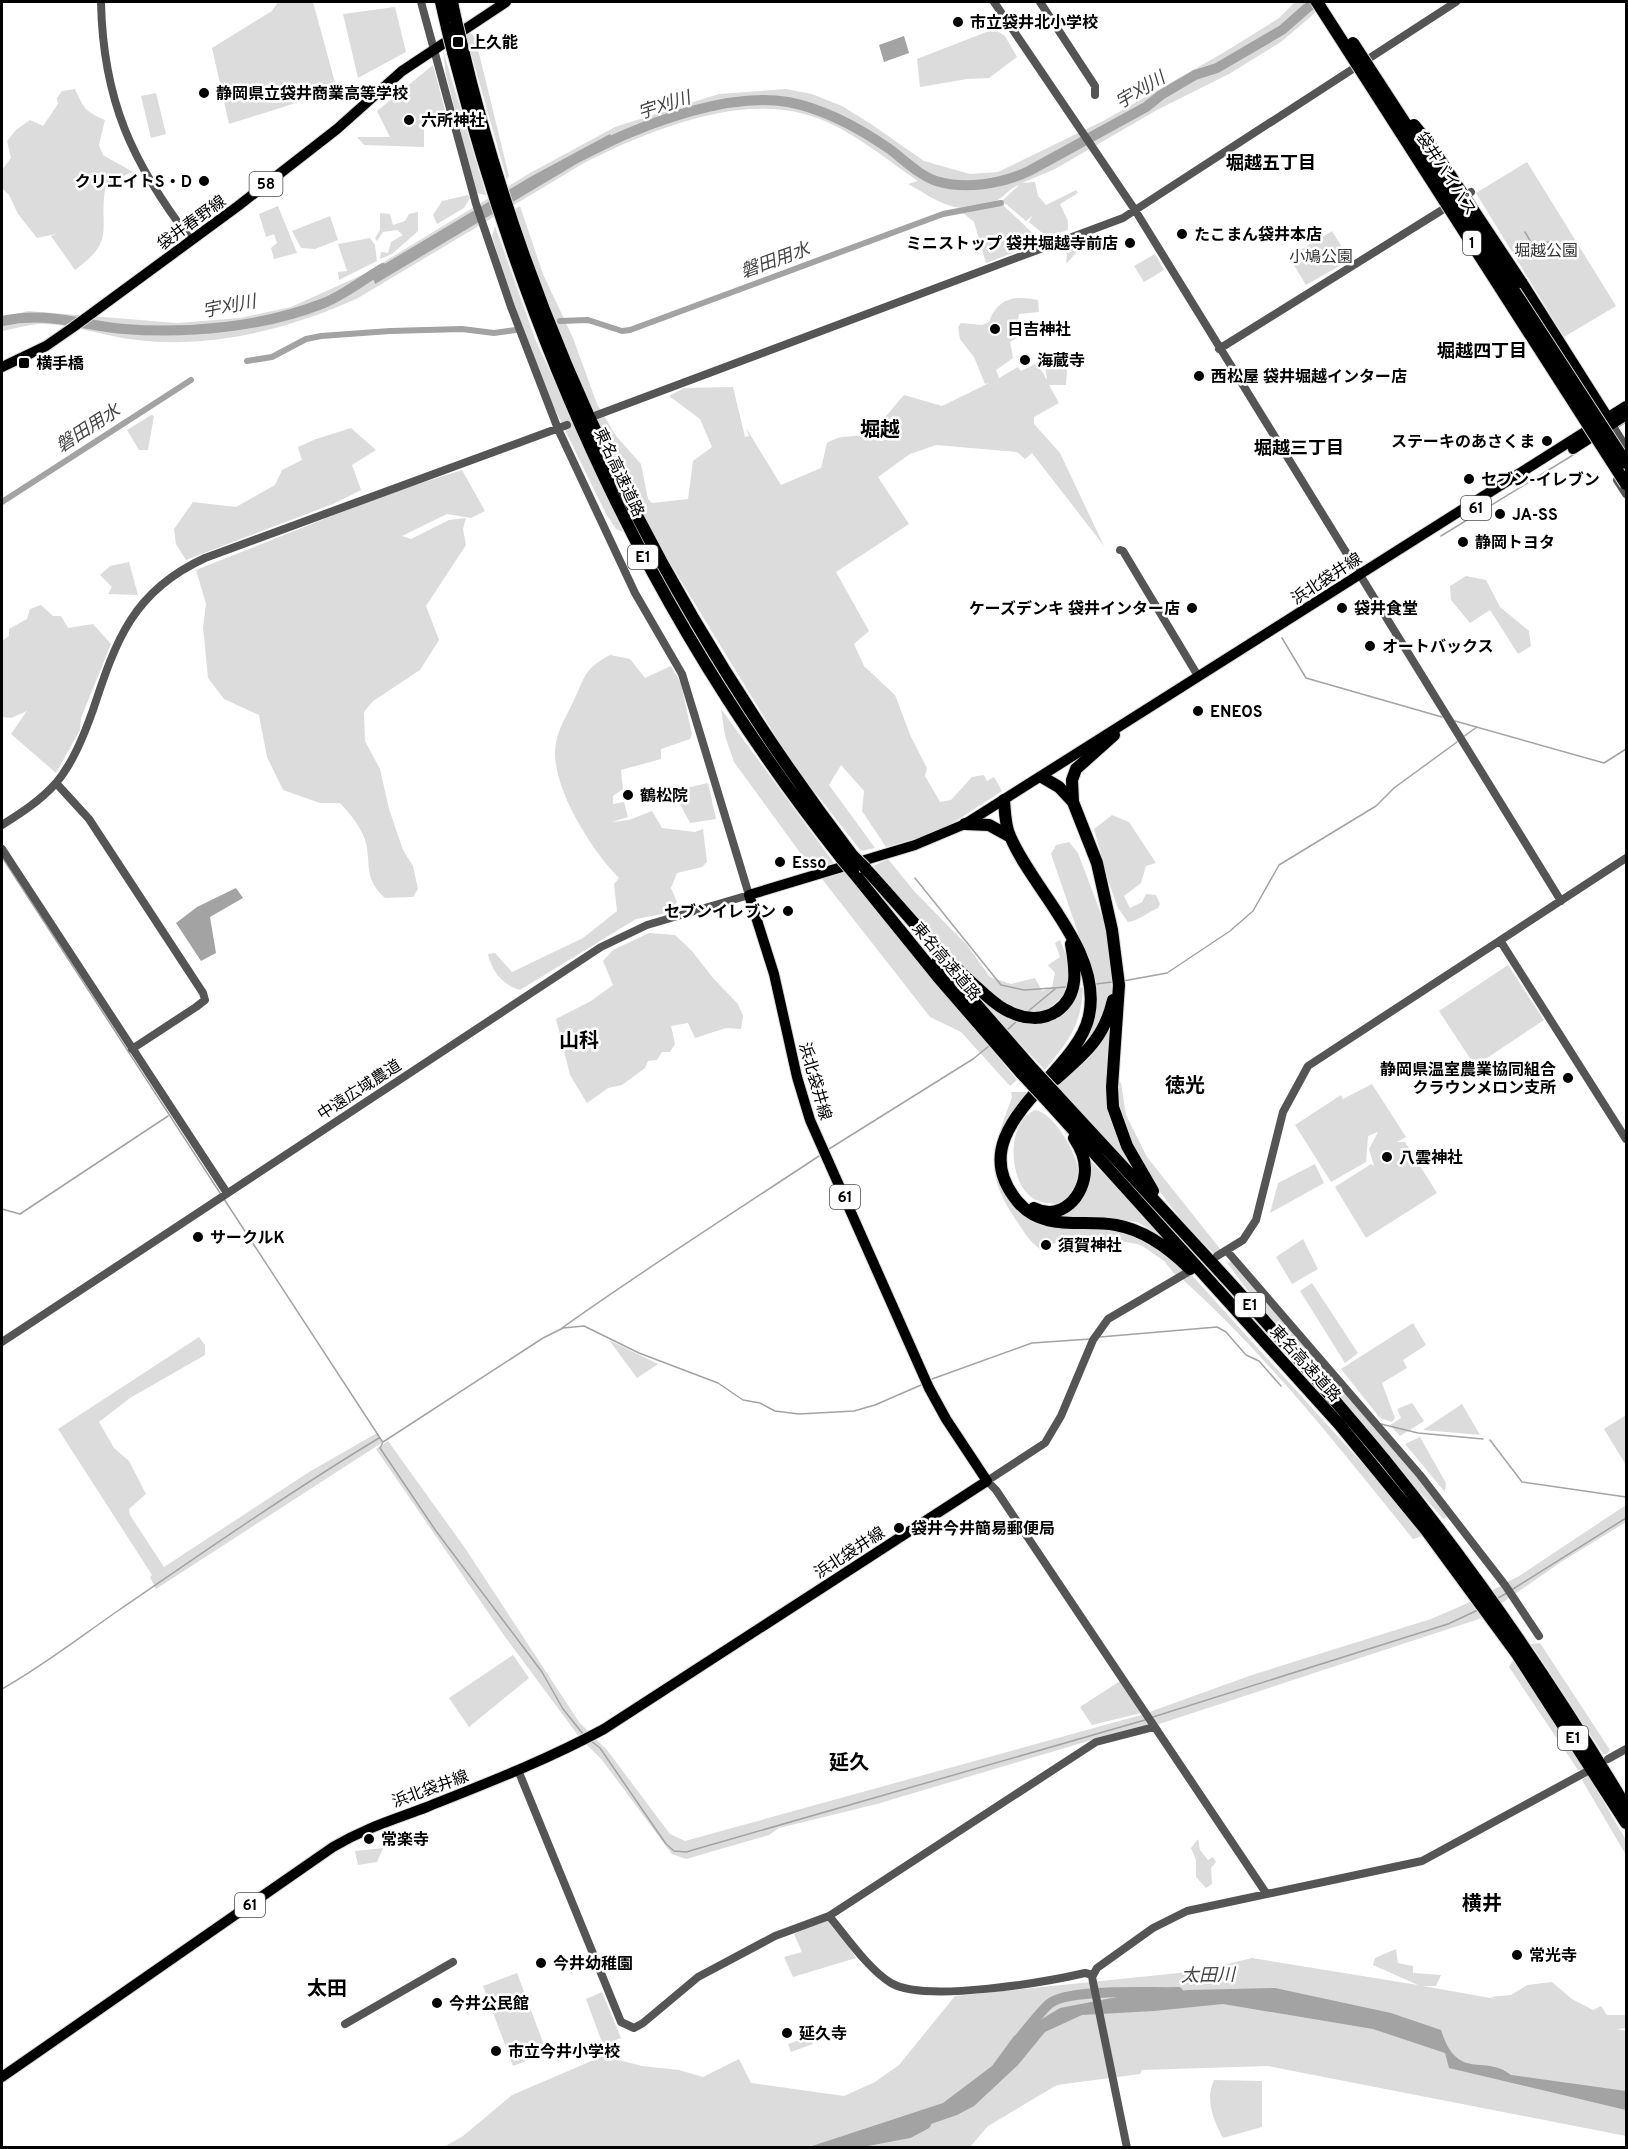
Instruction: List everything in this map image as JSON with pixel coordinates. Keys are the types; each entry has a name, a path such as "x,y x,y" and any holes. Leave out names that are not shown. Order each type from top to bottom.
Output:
{"highway":[{"name":"東名高速道路","path":"441,2 452,25"},
{"name":"東名高速道路","path":"452,2 452,25 457,49 507,222 563,360 630,506 685,605 746,706 847,857 860,869 1026,1070 1179,1229 1348,1416 1522,1651 1626,1807"},
{"name":"袋井バイパス","path":"1317,2 1354,52 1626,463"},
{"name":"袋井バイパス","path":"1326,2 1354,52 1626,484"},
{"path":"1354,52 1430,145 1521,282 1609,421"},
{"path":"1354,52 1420,173 1588,435"},
{"path":"1114,735 1076,770 1072,780 1073,802 1097,863 1119,986 1112,1087 1113,1107 1119,1128 1135,1163 1179,1229"},
{"path":"1042,777 1059,788 1073,802"},
{"path":"1004,800 1009,836 1086,966 1090,985 1089,1016 1076,1045 1029,1097 1004,1141 1001,1160 1010,1192 1028,1212 1038,1218 1060,1223 1115,1225 1134,1230 1157,1242 1183,1262 1284,1363"},
{"path":"964,824 989,825 1009,836"},
{"path":"860,869 970,982 1008,1012 1020,1016 1042,1017 1057,1012 1067,1002 1076,979 1069,935"},
{"path":"1061,1116 1084,1157 1083,1184 1078,1195 1066,1207 1059,1210 1040,1211 1023,1200 1010,1180 1007,1160 1010,1143 1032,1102 1092,1046 1109,1019 1116,986 1115,958"},
{"name":"東名高速道路","path":"1052,1099 1061,1116 1431,1527"},
{"name":"東名高速道路","path":"1522,1651 1626,1823"}],"main road":[{"name":"袋井春野線","path":"2,368 46,346 72,328 337,129 402,71 506,2"},
{"name":"浜北袋井線","path":"1042,777 1198,676 1588,435 1626,406"},
{"name":"浜北袋井線","path":"1609,421 1626,415"},
{"name":"浜北袋井線","path":"2,2077 333,1847 382,1821 420,1809 519,1770 587,1738 987,1481 946,1419 929,1388 810,1120 797,1077 774,974 749,895 915,845 964,824 1114,735 1360,577"}],"street":[{"path":"101,2 109,78 124,132 151,186 191,240"},
{"path":"421,2 477,206 511,307 558,429 636,593 682,674 749,895"},
{"path":"994,2 1135,210 1561,902"},
{"path":"1040,2 1095,86 1095,95"},
{"path":"597,415 1123,218 1455,2"},
{"path":"1219,349 1471,192"},
{"path":"1609,421 1626,447"},
{"path":"2,825 44,796 56,783 84,734 118,638 132,615 165,580 184,567 205,558 567,425"},
{"path":"1588,435 1626,494"},
{"path":"1120,550 1123,551 1198,676"},
{"path":"56,783 89,819 203,993 204,1000 196,1007 132,1049"},
{"path":"2,849 227,1193"},
{"path":"1217,1256 1243,1240 1256,1220 1283,1112 1308,1066 1501,942 1626,858"},
{"name":"中遠広域農道","path":"2,1341 609,943 647,925 749,895"},
{"path":"1501,942 1626,1139"},
{"path":"1227,1251 1420,1475 1539,1635"},
{"path":"1188,1272 1108,1319 1093,1340 1061,1416 1045,1443 987,1481 996,1490 1266,1893"},
{"path":"519,1770 621,2022 629,2028 639,2027 685,1987 732,1956 775,1936 829,1917 1096,1742 1154,1727"},
{"path":"1608,1759 1626,1749"},
{"path":"1092,1976 1108,1960 1176,1915 1266,1893 1422,1861 1459,1844 1586,1772"},
{"path":"829,1917 884,1977 907,1989 985,1989 1032,1985 1086,1973 1092,1976"},
{"path":"345,2024 453,1962"},
{"path":"1092,1976 1127,2148"}],"green space":[{"path":"278,2 313,2 337,90 229,124 212,48 272,11"},
{"path":"1295,2 1328,2 1281,42 1229,74 1157,110 1055,169 1022,183 1035,182 1038,196 1046,205 1076,190 1078,193 1060,204 1068,221 1068,230 1047,237 1029,222 1032,216 1026,221 1002,201 1019,185 996,201 982,206 960,208 950,206 908,184 918,181 834,125 804,114 777,109 749,109 691,120 608,151 584,163 358,298 305,319 250,334 194,342 137,340 78,328 42,324 2,331 2,317 28,311 177,323 240,318 291,307 364,274 530,173 615,127 719,94 786,89 812,94 842,106 924,161 970,174 998,172 1103,121 1223,53 1279,18"},
{"path":"395,7 406,52 358,78 343,14"},
{"path":"994,29 1005,36 1017,57 989,78 967,79 920,87 917,59"},
{"path":"468,31 475,37 509,176 507,180 465,32"},
{"path":"443,50 486,195 476,193 446,75"},
{"path":"433,65 447,118 424,123 424,147 364,145 357,137 390,137 377,111"},
{"path":"75,89 86,109 105,120 99,145 103,155 133,172 116,179 105,189 101,242 88,260 75,270 51,236 56,234 37,238 18,214 9,195 2,188 2,170 11,158 7,141 16,130 30,120 43,126 58,104 57,98 62,91"},
{"path":"156,93 166,134 151,138 141,96"},
{"name":"堀越公園","path":"1527,162 1616,306 1564,337 1476,193"},
{"path":"468,195 470,198 464,208 437,224 433,215 442,201"},
{"path":"1003,205 1042,242 986,263 974,222 963,213"},
{"path":"278,206 297,253 274,259 271,248 277,243 274,234 266,237 259,214"},
{"path":"520,206 543,274 573,338 597,404 616,436 641,464 648,499 652,503 688,499 693,461 712,447 700,419 669,396 684,388 733,387 745,437 749,436 746,428 781,485 821,468 827,443 869,431 904,395 942,406 989,383 985,384 974,357 960,339 958,327 961,323 982,325 989,322 997,308 1008,300 1022,298 1038,300 1039,312 1019,314 1017,327 1022,335 1010,342 1013,358 996,370 999,378 1018,367 1021,371 1037,363 1047,380 1044,357 1057,351 1067,371 1066,385 1049,385 1059,403 1034,417 1034,424 1060,453 1104,546 1032,453 1025,459 1017,452 936,445 910,454 878,477 909,524 836,572 869,631 854,644 864,666 895,695 911,737 927,768 925,776 940,802 951,800 972,777 984,775 987,781 994,777 1002,791 939,832 886,847 862,811 864,791 841,765 829,785 875,848 861,851 792,763 634,504 562,346 513,210"},
{"path":"418,212 418,231 392,254 380,259 381,252 388,253 391,242 403,235 397,230 383,232 377,241 375,238 380,230 380,213 390,214 393,225 405,221 409,214"},
{"path":"330,216 338,240 315,249 301,248 292,231"},
{"path":"495,226 536,341 623,532 616,529 606,514 544,387 502,270 492,236"},
{"name":"小鳩公園","path":"1332,231 1350,260 1306,285 1289,257"},
{"path":"1092,235 1066,264 1067,254 1057,244"},
{"path":"370,238 375,245 377,261 339,280 338,272 347,271 338,244"},
{"path":"1155,254 1164,270 1144,282 1134,266"},
{"path":"151,415 154,416 148,450 139,450 127,430"},
{"path":"351,428 376,450 352,465 361,490 333,504 186,560 176,544 174,529 193,502 236,507 275,485 282,470 302,460 298,447"},
{"path":"462,470 485,511 471,518 447,514 402,536 411,539 449,520 466,518 463,529 466,545 426,606 439,640 420,670 373,701 364,712 365,741 380,769 389,809 403,850 413,866 418,889 413,897 385,898 372,880 366,842 349,813 340,803 320,803 283,790 267,757 259,715 224,699 208,678 203,627 206,604 196,570 387,494"},
{"path":"129,562 138,595 108,594 112,587 100,575 110,566"},
{"path":"1466,576 1486,580 1500,607 1529,631 1531,646 1518,654 1490,610 1470,623 1451,600 1450,586"},
{"path":"41,605 53,616 61,616 68,628 93,624 111,644 81,718 80,730 56,773 11,734 27,711 11,718 2,717 2,641 9,636 9,629 27,619 30,609"},
{"path":"610,655 630,659 645,678 671,666 681,684 692,734 690,739 661,749 661,759 621,770 623,789 613,796 613,804 624,802 628,817 612,822 629,820 652,811 662,828 695,832 703,829 707,862 702,867 677,873 671,888 677,902 668,913 636,919 520,990 508,985 499,977 492,967 488,954 495,953 512,972 583,938 617,911 614,884 619,878 597,851 574,815 565,796 555,759 559,732 584,678 595,664"},
{"path":"721,709 834,863 812,869 734,762 725,736"},
{"path":"708,783 716,819 690,823 673,791"},
{"path":"1112,815 1129,822 1156,863 1146,866 1141,883 1124,896 1130,908 1142,902 1146,894 1156,895 1160,904 1158,908 1128,922 1118,908 1094,829"},
{"path":"1069,842 1078,853 1109,935 1112,991 1100,1027 1087,1047 1049,1080 1084,1041 1086,956 1051,854 1056,845"},
{"path":"888,859 914,891 967,945 990,977 1011,984 1035,978 1042,991 1052,987 1055,973 1048,965 1060,957 1055,943 1060,940 1066,954 1070,977 1064,994 1057,1002 1034,1018 987,989 946,951 873,866"},
{"path":"844,871 1017,1080 1010,1086 961,1032 930,1017 822,879"},
{"path":"649,933 675,935 692,951 713,978 738,1004 743,1016 741,1029 726,1028 695,1038 688,1023 671,1026 675,1044 670,1052 662,1052 657,1060 648,1061 645,1068 622,1085 608,1088 587,1103 570,1075 556,1019 591,1001 613,985 603,961 613,950"},
{"path":"1508,965 1544,1020 1475,1066 1439,1011"},
{"path":"1074,986 1083,988 1076,1023 1067,1042 1045,1070 980,1003 982,1000 1012,1013 1057,1012"},
{"path":"1113,1020 1109,1069 1123,1146 1137,1176 1057,1086 1100,1044"},
{"path":"1117,1080 1121,1083 1126,1115 1147,1157 1221,1250 1217,1256 1183,1221 1150,1176 1126,1127 1119,1103"},
{"path":"1372,1084 1406,1137 1397,1142 1405,1142 1437,1193 1366,1238 1335,1187 1371,1164 1374,1166 1369,1149 1378,1132 1368,1136 1366,1162 1331,1182 1295,1125 1341,1095 1343,1099"},
{"path":"1011,1092 1027,1092 1011,1119 999,1170 1033,1217 1119,1226 1190,1269 1178,1278 1164,1261 1141,1245 1106,1238 1063,1237 1044,1251 1031,1242 1005,1203 995,1173 996,1146 1012,1097"},
{"path":"1035,1110 1042,1112 1056,1125 1073,1153 1078,1169 1077,1179 1070,1196 1056,1204 1036,1200 1025,1191 1015,1167 1015,1139 1019,1127 1025,1117"},
{"path":"1085,1155 1167,1239 1137,1222 1104,1217 1062,1216 1078,1204 1087,1191 1088,1175"},
{"path":"1315,1164 1324,1183 1270,1213 1278,1183"},
{"path":"1303,1239 1318,1269 1292,1284 1276,1257"},
{"path":"1232,1260 1451,1515 1443,1519 1260,1307 1228,1264"},
{"path":"1189,1272 1419,1526 1422,1534 1420,1537 1413,1539 1273,1371 1244,1339 1181,1278"},
{"path":"1312,1283 1358,1353 1345,1363 1300,1291"},
{"path":"1413,1323 1426,1345 1403,1360 1407,1368 1382,1383 1395,1418 1392,1422 1380,1418 1341,1369"},
{"path":"199,1337 205,1345 205,1355 130,1398 99,1422 114,1448 129,1461 146,1494 129,1509 130,1515 164,1567 309,1472 377,1433 383,1442 156,1589 150,1577 152,1575 58,1429"},
{"path":"609,1340 658,1364 637,1378"},
{"path":"1412,1403 1424,1421 1400,1436 1390,1425 1401,1418 1397,1409"},
{"path":"1462,1404 1480,1435 1423,1430"},
{"path":"1626,1415 1626,1465 1604,1429"},
{"path":"1420,1437 1446,1483 1445,1492 1405,1444"},
{"path":"388,1441 465,1548 579,1722 607,1750 670,1834 685,1841 1141,1715 1252,1675 1431,1619 1468,1603 1519,1576 1626,1505 1626,1522 1561,1562 1479,1619 1153,1726 1095,1739 877,1804 779,1828 769,1835 686,1859 672,1854 602,1760 580,1738 503,1634 376,1449"},
{"path":"1540,1643 1610,1750 1607,1754 1603,1754 1531,1644"},
{"path":"513,1655 529,1678 469,1727 449,1698"},
{"path":"1513,1660 1585,1766 1582,1770 1578,1770 1509,1667"},
{"path":"1120,1681 1141,1713 1092,1725 1080,1707"},
{"path":"1588,1775 1626,1840 1626,1855 1582,1780"},
{"path":"1198,1839 1200,1850 1208,1860 1213,1857 1216,1862 1211,1868 1212,1884 1206,1888 1196,1877 1196,1860 1191,1848"},
{"path":"383,1848 377,1862 358,1865 355,1851"},
{"path":"829,1916 856,1958 793,1977 784,1957 802,1952 794,1934"},
{"path":"1396,1949 1398,1963 1413,1966 1413,1973 1441,1975 1436,1986 1423,1986 1496,1999 1490,1997 1511,1995 1527,1985 1552,1982 1572,1999 1593,2010 1601,2006 1607,2015 1626,2015 1626,2028 1617,2029 1626,2031 1626,2136 1268,2066 1142,2070 1140,2074 1057,2085 988,2126 970,2147 442,2148 463,2136 512,2095 603,2056 642,2066 679,2070 703,2077 739,2059 751,2083 844,2096 875,2082 899,2065 955,1996 1198,1971 1252,1958 1418,1985 1373,1965 1375,1958"},
{"path":"517,1973 547,2053 513,2066 483,1986"},
{"path":"602,1992 621,2038 603,2045 586,1999"},
{"path":"807,2029 813,2044 791,2052 788,2044 800,2040 798,2032"},
{"path":"1214,2080 1262,2081 1262,2127 1223,2138 1211,2109 1210,2095"}],"shaded area":[{"path":"904,36 909,53 884,62 879,45"},
{"path":"610,134 614,145 578,163 375,284 371,272 532,176"},
{"path":"236,888 243,898 210,917 216,953 201,961 176,923 197,907"},
{"path":"1275,1988 1391,2013 1441,2030 1455,2056 1464,2062 1491,2066 1511,2075 1626,2091 1626,2110 1449,2068 1445,2053 1373,2029 1223,2004 1082,2015 1045,2032 1018,2065 974,2106 957,2115 864,2147 806,2148 943,2103 992,2066 1014,2036 1060,2008 1117,1997 1189,1990"}],"waterway":[{"name":"宇刈川","path":"600,146 667,118 717,105 742,101 788,102 829,115 855,127 936,181 959,185 995,182 1029,171 1146,107 1161,95 1195,75 1217,68 1282,30 1314,2"},
{"name":"磐田用水","path":"560,321 588,320 622,331 630,330 943,214 1001,203"},
{"path":"1525,232 1532,244 1550,242"},
{"name":"宇刈川","path":"2,321 34,317 124,329 149,330 226,327 276,318 324,303 383,268"},
{"name":"磐田用水","path":"247,361 272,357 306,339 321,336 390,331 462,329 494,333 516,330"},
{"name":"磐田用水","path":"2,502 191,380"},
{"path":"1618,427 1626,422"},
{"path":"1441,536 1573,455"},
{"path":"1282,638 1306,678 1442,717"},
{"path":"1455,721 1604,763 1626,749"},
{"path":"1463,737 1477,727"},
{"path":"1123,981 1167,973 1230,931 1253,911 1279,865 1376,806 1394,788 1457,742"},
{"path":"2,857 220,1193"},
{"path":"915,878 1001,985 1024,990 1067,987"},
{"path":"1096,984 1112,982"},
{"path":"1026,1013 1055,989"},
{"path":"1006,1031 1018,1020"},
{"path":"829,1149 973,1059 989,1046"},
{"path":"2,1209 20,1214 168,1116"},
{"path":"562,1328 819,1156"},
{"path":"224,1199 382,1441"},
{"path":"583,1734 563,1709 542,1672 436,1531 380,1448 383,1442 543,1338 563,1328 584,1326 639,1353 718,1383 743,1400 760,1403 775,1411 799,1414 854,1411 875,1405 921,1385"},
{"path":"1100,1337 1217,1327 1226,1332 1246,1355 1259,1361 1281,1386"},
{"path":"932,1379 1032,1343 1090,1339"},
{"path":"1381,1424 1418,1433 1483,1439"},
{"path":"2,1689 47,1661 248,1522 379,1438"},
{"path":"1490,1440 1522,1482 1626,1497"},
{"path":"1513,1589 1626,1518"},
{"path":"1498,1598 1507,1593"},
{"path":"1153,1717 1448,1624 1478,1610"},
{"path":"591,1741 600,1748 666,1844 674,1851 686,1852 1145,1720"},
{"name":"太田川","path":"1021,2036 1049,2004 1059,1999 1091,1993 1178,1992"},
{"name":"太田川","path":"867,2141 909,2133 926,2124"}],"place":[{"name":"市立袋井北小学校","path":"958,22"},
{"name":"上久能","path":"458,42"},
{"name":"静岡県立袋井商業高等学校","path":"204,93"},
{"name":"六所神社","path":"409,120"},
{"name":"クリエイトS・D","path":"204,181"},
{"name":"たこまん袋井本店","path":"1182,234"},
{"name":"ミニストップ 袋井堀越寺前店","path":"1130,243"},
{"name":"日吉神社","path":"995,329"},
{"name":"海蔵寺","path":"1025,360"},
{"name":"横手橋","path":"24,363"},
{"name":"西松屋 袋井堀越インター店","path":"1199,376"},
{"name":"ステーキのあさくま","path":"1547,441"},
{"name":"セブン-イレブン","path":"1469,479"},
{"name":"JA-SS","path":"1500,514"},
{"name":"静岡トヨタ","path":"1463,542"},
{"name":"ケーズデンキ 袋井インター店","path":"1192,608"},
{"name":"袋井食堂","path":"1342,608"},
{"name":"オートバックス","path":"1370,646"},
{"name":"ENEOS","path":"1198,711"},
{"name":"鶴松院","path":"628,795"},
{"name":"Esso","path":"780,862"},
{"name":"セブンイレブン","path":"788,911"},
{"name":"静岡県温室農業協同組合 クラウンメロン支所","path":"1568,1078"},
{"name":"八雲神社","path":"1387,1157"},
{"name":"サークルK","path":"198,1237"},
{"name":"須賀神社","path":"1046,1245"},
{"name":"袋井今井簡易郵便局","path":"899,1528"},
{"name":"常楽寺","path":"369,1839"},
{"name":"常光寺","path":"1517,1955"},
{"name":"今井幼稚園","path":"541,1963"},
{"name":"今井公民館","path":"437,2003"},
{"name":"延久寺","path":"787,2033"},
{"name":"市立今井小学校","path":"496,2051"}],"district":[{"name":"堀越五丁目","path":"1271,163"},
{"name":"堀越四丁目","path":"1482,351"},
{"name":"堀越","path":"880,429"},
{"name":"堀越三丁目","path":"1299,448"},
{"name":"山科","path":"579,1040"},
{"name":"徳光","path":"1185,1085"},
{"name":"延久","path":"849,1762"},
{"name":"横井","path":"1482,1903"},
{"name":"太田","path":"327,1988"}]}
